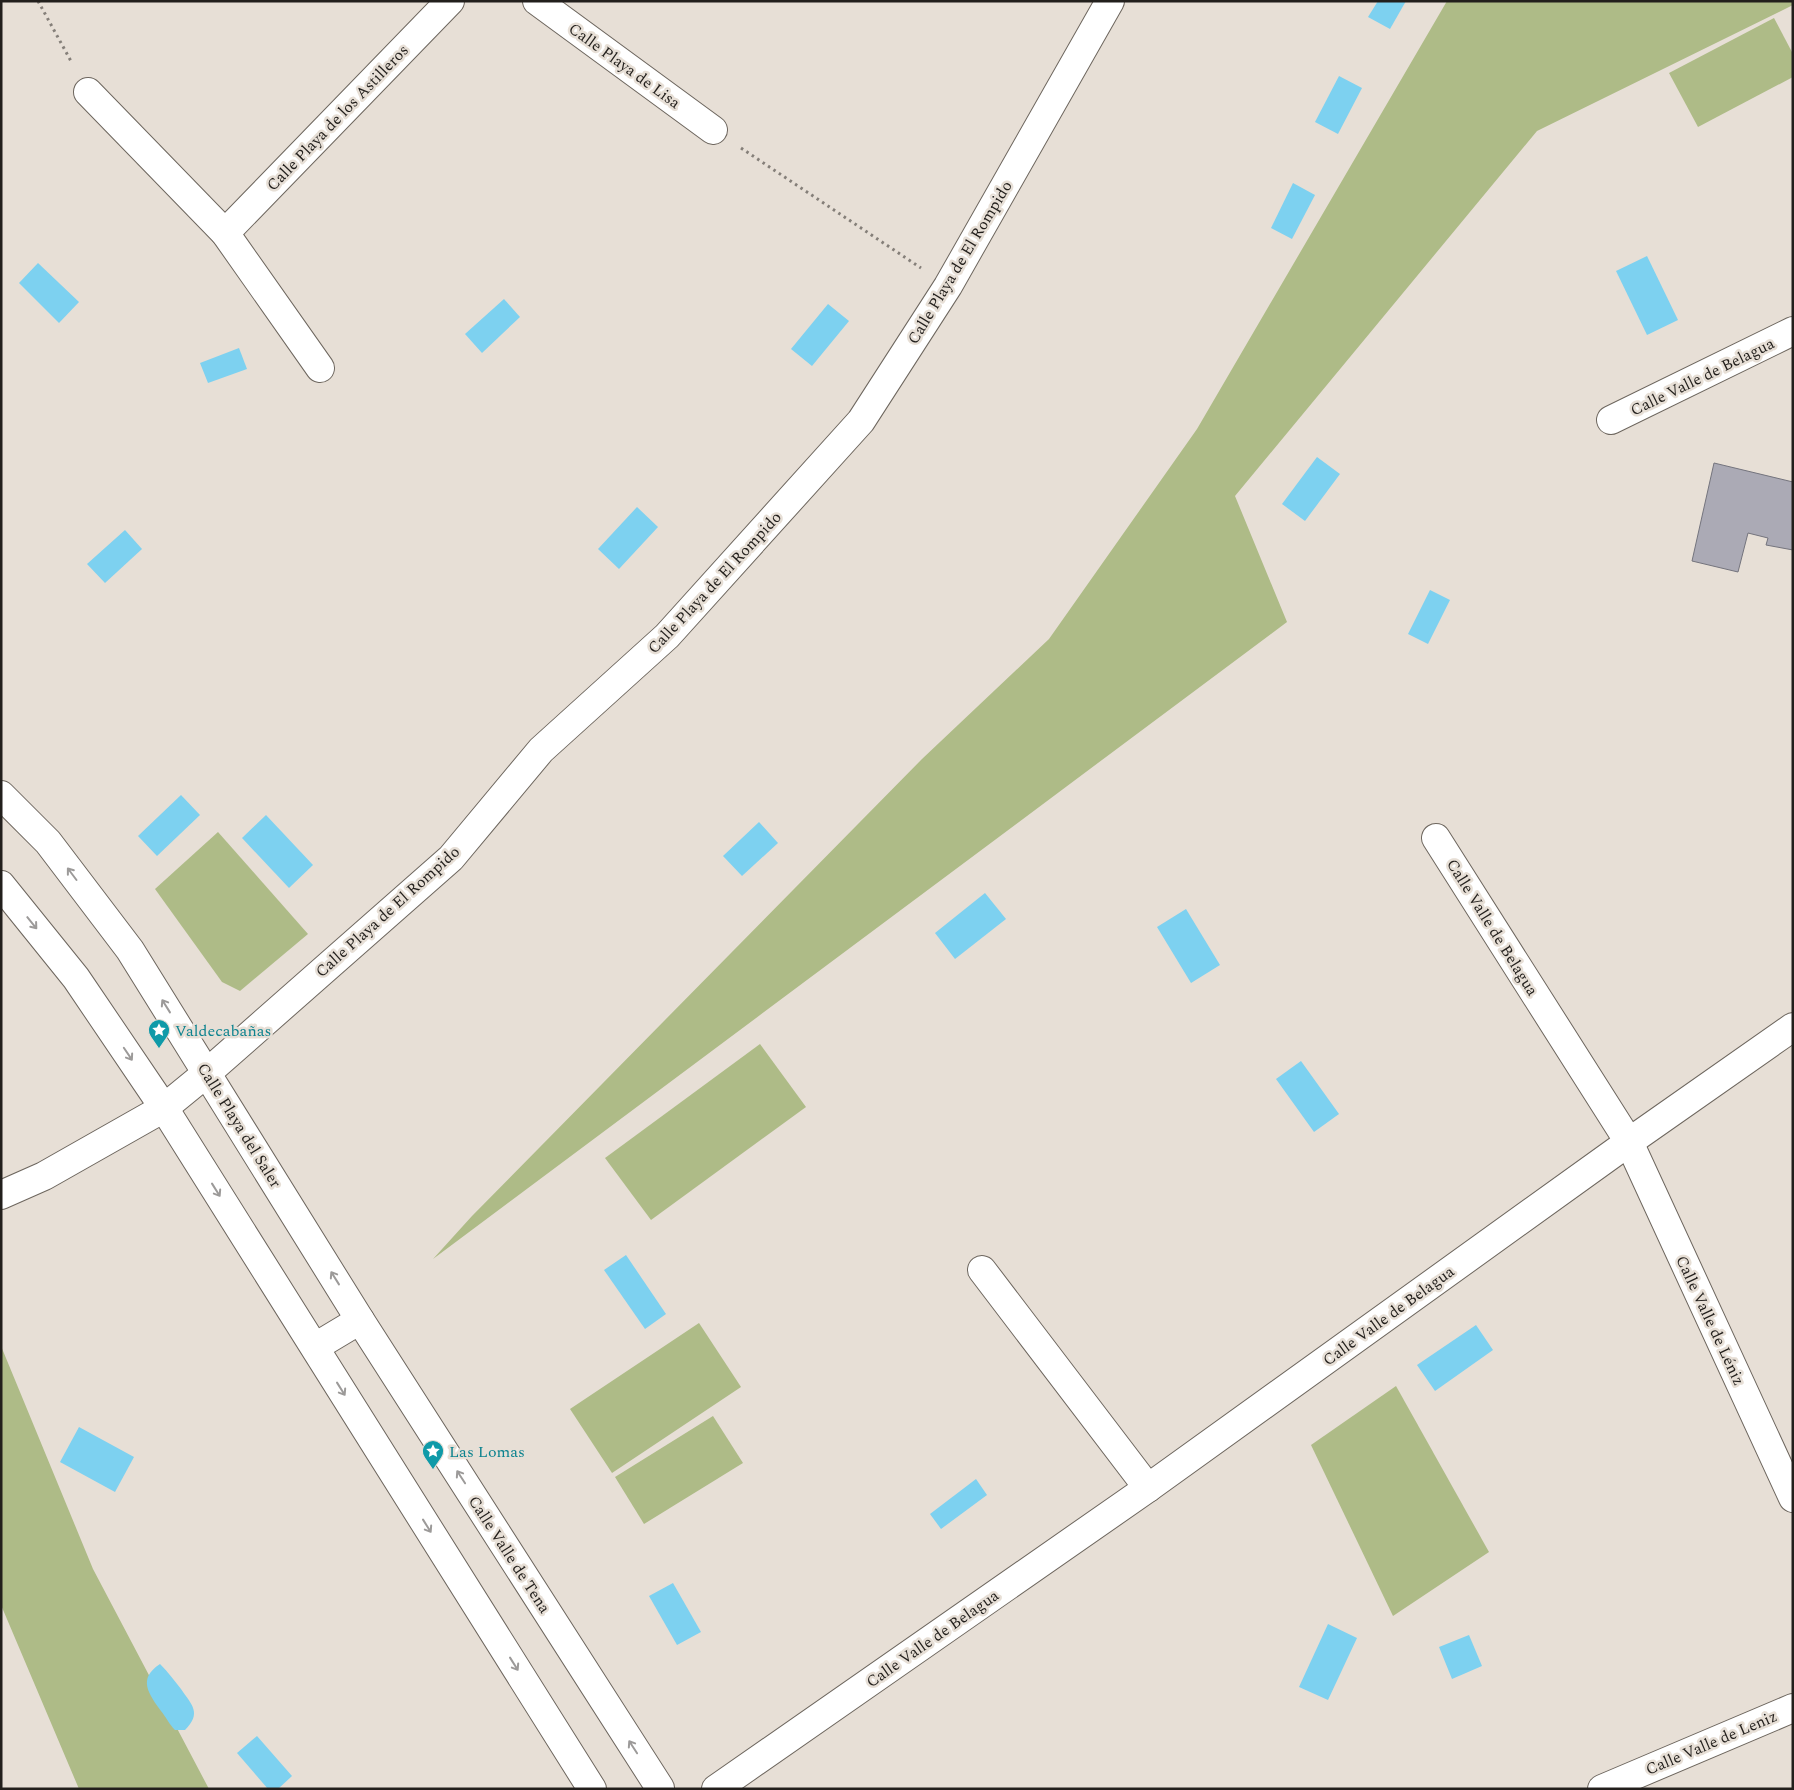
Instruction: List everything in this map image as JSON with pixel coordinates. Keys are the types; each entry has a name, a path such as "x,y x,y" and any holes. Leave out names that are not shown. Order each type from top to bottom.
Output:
{"street":[{"name":"Calle Playa de los Astilleros","path":"225,233 450,1"},
{"name":"Calle Playa de Lisa","path":"537,1 713,130"},
{"name":"Calle Playa de El Rompido","path":"1,1195 44,1176 164,1108 208,1072 451,858 541,750 667,636 861,421 948,286 1110,1"},
{"path":"88,92 225,233 320,368"},
{"name":"Calle Valle de Belagua","path":"1610,420 1793,331"},
{"name":"Calle Playa del Saler","path":"1,795 48,842 130,950 208,1072 360,1320"},
{"name":"Calle Valle de Belagua","path":"1436,838 1629,1142"},
{"path":"1,885 76,978 164,1108 592,1789"},
{"name":"Calle Valle de Belagua","path":"716,1789 1148,1488 1629,1142 1793,1027"},
{"name":"Calle Valle de Léniz","path":"1629,1142 1793,1498"},
{"path":"982,1270 1148,1488"},
{"path":"315,1347 360,1320"},
{"name":"Calle Valle de Tena","path":"360,1320 660,1788"},
{"name":"Calle Valle de Leniz","path":"1602,1789 1793,1708"}],"path":[{"path":"38,1 88,92"},
{"path":"713,130 948,286"}],"green space":[{"path":"1447,1 1793,1 1793,5 1537,131 1235,496 1287,622 433,1259 472,1216 922,759 1049,639 1197,429"},
{"path":"1774,18 1793,54 1793,77 1698,127 1669,73"},
{"path":"218,832 308,934 240,991 222,982 155,889"},
{"path":"760,1044 806,1107 651,1220 605,1158"},
{"path":"699,1323 741,1387 612,1473 570,1409"},
{"path":"1,1346 93,1569 209,1789 79,1789 1,1605"},
{"path":"1396,1386 1489,1552 1393,1616 1311,1445"},
{"path":"713,1416 743,1463 644,1524 615,1477"}],"water":[{"path":"1378,1 1406,1 1390,29 1368,17"},
{"path":"1339,76 1362,88 1338,134 1315,122"},
{"path":"1293,183 1315,195 1292,239 1271,228"},
{"path":"1647,256 1678,320 1647,335 1616,271"},
{"path":"38,263 79,302 59,323 19,283"},
{"path":"504,299 520,317 482,353 465,334"},
{"path":"828,304 849,321 812,366 791,349"},
{"path":"239,348 247,369 208,383 200,363"},
{"path":"1317,457 1340,474 1305,521 1282,504"},
{"path":"637,507 658,527 619,569 598,549"},
{"path":"125,530 142,549 105,583 87,564"},
{"path":"1430,590 1450,600 1428,644 1408,634"},
{"path":"181,795 200,815 157,856 138,836"},
{"path":"266,815 313,865 289,888 242,838"},
{"path":"759,822 778,843 742,876 723,856"},
{"path":"985,893 1006,919 955,959 935,933"},
{"path":"1186,909 1220,965 1191,983 1157,927"},
{"path":"1301,1061 1339,1114 1314,1132 1276,1079"},
{"path":"626,1255 666,1314 645,1329 604,1270"},
{"path":"1476,1325 1493,1350 1435,1391 1417,1365"},
{"path":"79,1427 134,1457 115,1492 60,1462"},
{"path":"976,1479 987,1495 941,1529 930,1514"},
{"path":"673,1583 701,1632 677,1645 649,1596"},
{"path":"1328,1624 1357,1638 1328,1700 1299,1687"},
{"path":"1469,1635 1482,1666 1452,1679 1439,1647"},
{"path":"160,1664 192,1705 193,1719 185,1730 175,1730 149,1693 147,1681 149,1675"},
{"path":"257,1736 292,1776 278,1789 268,1789 237,1753"}],"building":[{"path":"1714,463 1793,482 1793,550 1766,545 1768,538 1748,533 1738,572 1692,561"}],"place":[{"name":"Valdecabañas","path":"159,1049"},
{"name":"Las Lomas","path":"433,1470"}]}
